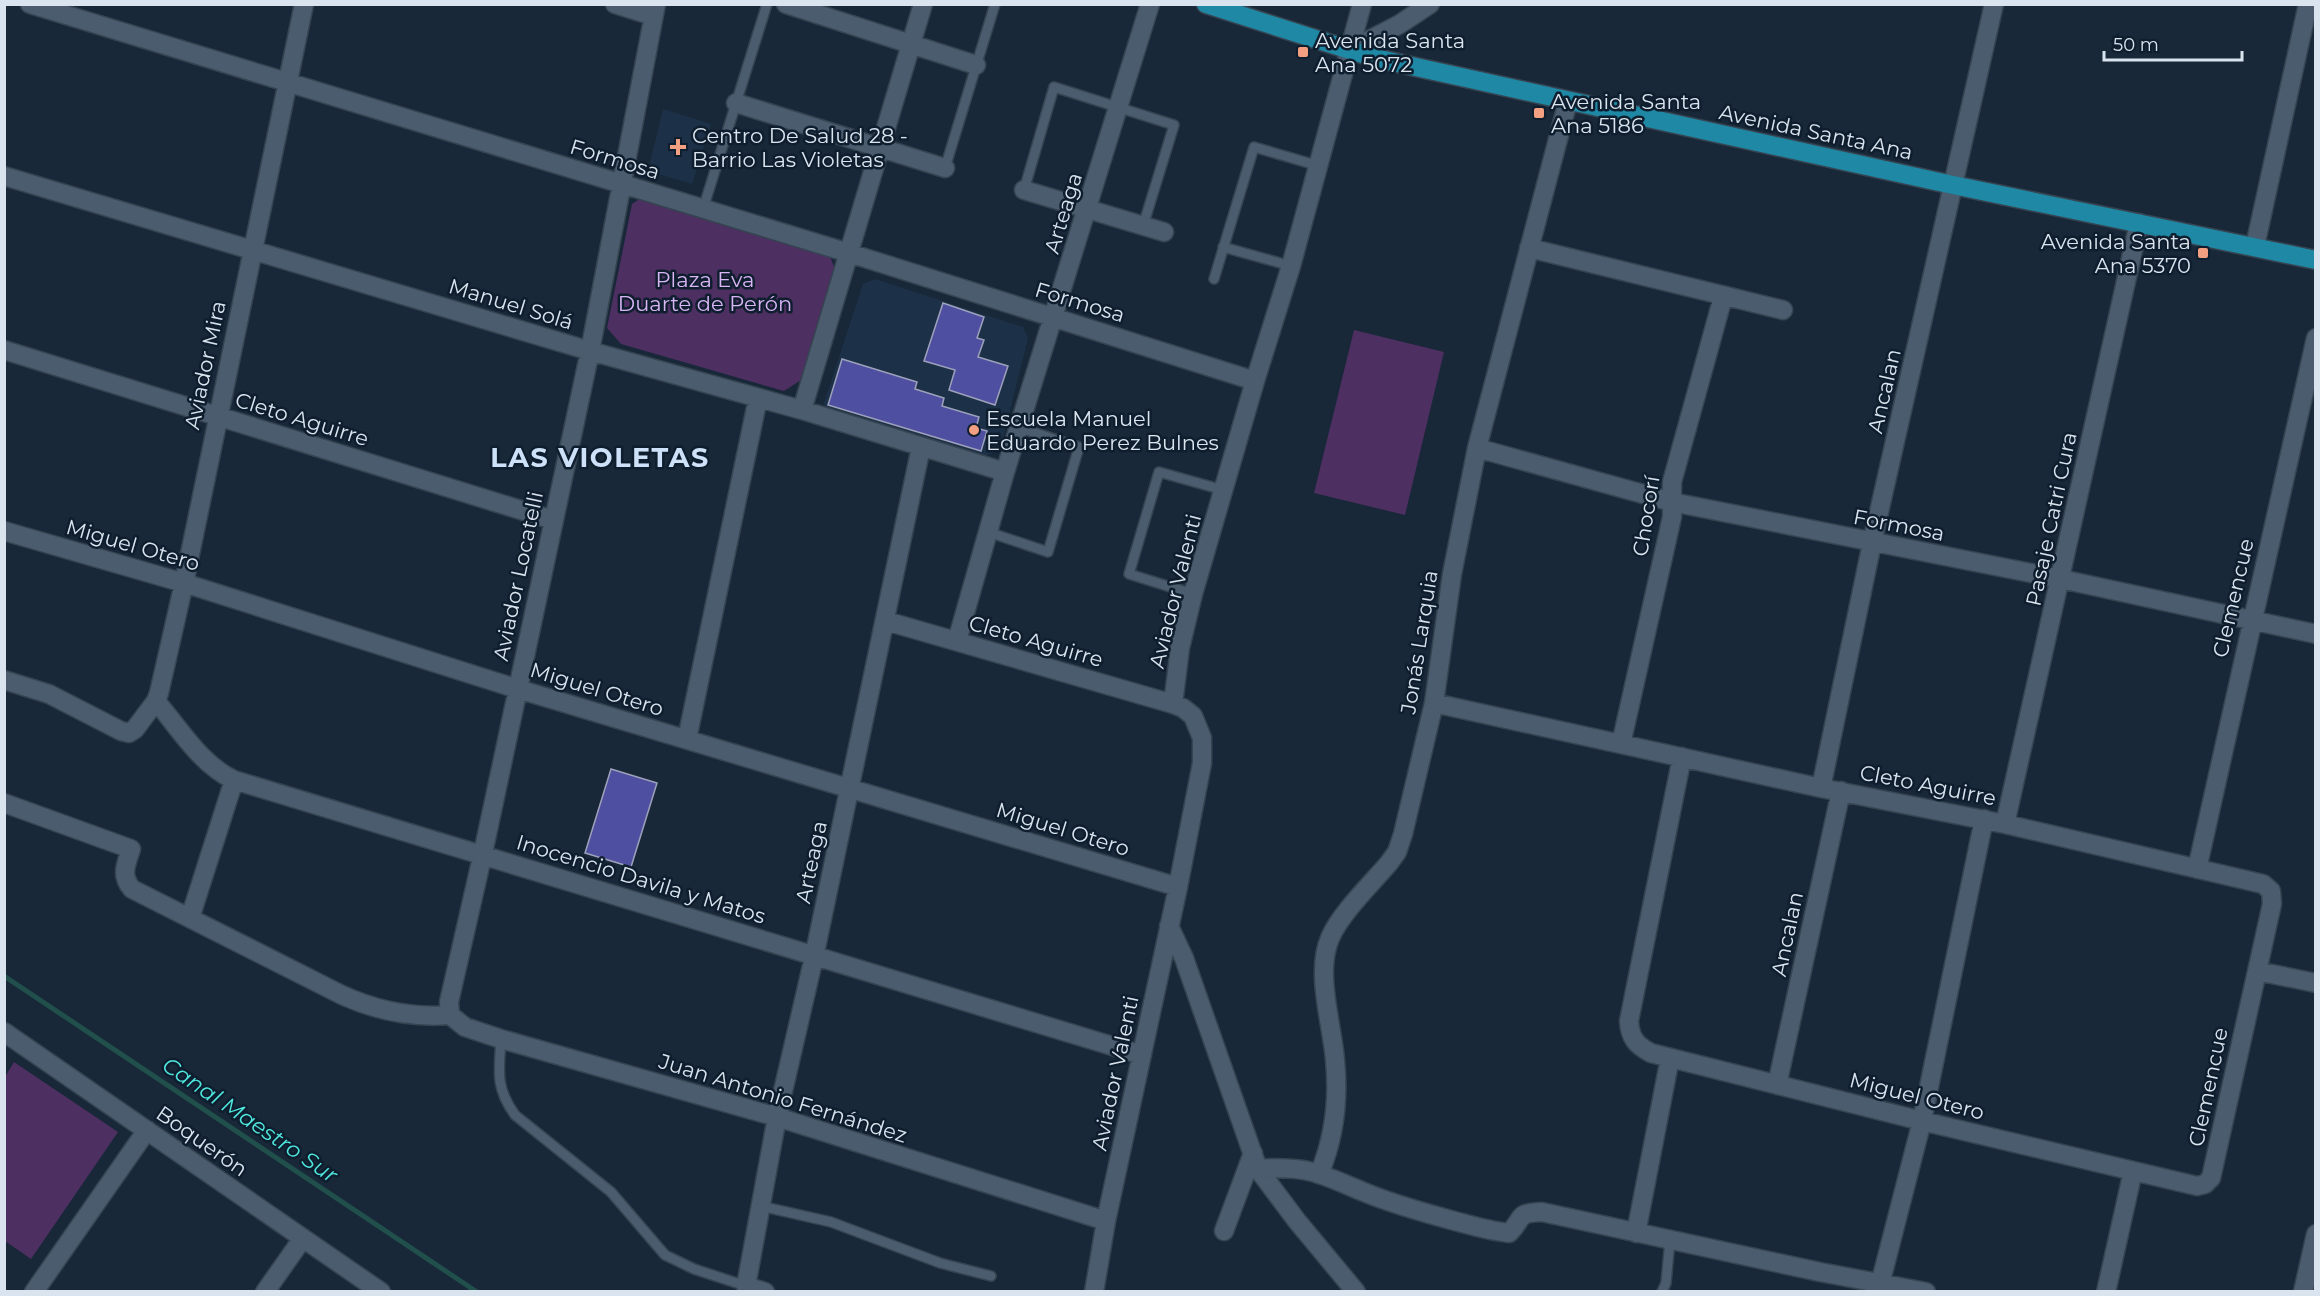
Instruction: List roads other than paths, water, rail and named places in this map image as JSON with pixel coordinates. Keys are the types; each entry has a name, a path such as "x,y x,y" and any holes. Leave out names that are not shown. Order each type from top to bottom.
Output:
{"main road":[{"name":"Avenida Santa Ana","path":"1206,4 1375,58 1953,185 2316,260"}],"street":[{"name":"Formosa","path":"30,4 849,253 1255,381"},
{"name":"Aviador Mira","path":"4,680 49,694 129,733 135,729 156,701 184,583 304,4"},
{"path":"615,4 654,10"},
{"path":"786,4 976,65"},
{"path":"802,410 923,4"},
{"name":"Arteaga","path":"957,641 1005,472 1055,318 1150,4"},
{"name":"Aviador Valenti","path":"1094,1292 1106,1221 1178,887 1203,750 1202,738 1193,716 1173,704 1180,648 1223,490 1291,266 1362,4"},
{"path":"1350,50 1400,24 1430,4"},
{"name":"Ancalan","path":"1821,788 1872,543 1994,4"},
{"path":"2255,246 2308,4"},
{"name":"Aviador Locatelli","path":"450,1015 449,1002 590,351 654,10"},
{"name":"Jonás Larquia","path":"1320,1172 1334,1132 1335,1104 1335,1062 1324,972 1325,952 1334,929 1396,852 1403,834 1434,703 1452,573 1477,448 1568,101"},
{"path":"736,103 945,168"},
{"name":"Manuel Solá","path":"4,176 590,351 802,410 1005,472"},
{"path":"1024,190 1164,232"},
{"name":"Pasaje Catri Cura","path":"2005,824 2139,223"},
{"path":"1529,248 1783,310"},
{"name":"Chocorí","path":"1621,744 1672,517 1672,482 1723,297"},
{"name":"Clemencue","path":"2197,869 2316,338"},
{"name":"Cleto Aguirre","path":"4,350 553,520"},
{"path":"687,739 758,398"},
{"name":"Arteaga","path":"746,1286 777,1117 814,957 921,447"},
{"name":"Formosa","path":"1477,448 1672,502 2061,579 2316,634"},
{"name":"Miguel Otero","path":"4,531 184,583 518,689 1178,887"},
{"name":"Cleto Aguirre","path":"886,621 1173,704"},
{"name":"Inocencio Davila y Matos","path":"156,701 208,763 234,780 483,853 814,957 1142,1055"},
{"name":"Cleto Aguirre","path":"1434,703 1821,788 1984,819 2263,884 2271,891 2272,904 2257,971"},
{"name":"Miguel Otero","path":"1682,757 1629,1021 1629,1031 1639,1047 1651,1053 1777,1085 2197,1186 2205,1184 2211,1178"},
{"path":"190,918 234,780"},
{"name":"Ancalan","path":"1777,1085 1841,791"},
{"path":"4,803 131,849 124,876 132,889 360,1003 409,1015 428,1017 450,1015"},
{"path":"1879,1287 1922,1121 1984,819"},
{"path":"1169,926 1184,958 1256,1161 1297,1221 1356,1292"},
{"path":"2257,971 2316,983"},
{"name":"Clemencue","path":"2211,1178 2257,971"},
{"name":"Juan Antonio Fernández","path":"450,1015 465,1027 501,1039 777,1117 1106,1221"},
{"name":"Boquerón","path":"8,1042 147,1130 377,1289"},
{"path":"1636,1233 1670,1058"},
{"path":"34,1292 147,1130"},
{"path":"1256,1161 1320,1172 1365,1193 1425,1213 1495,1232 1509,1233 1514,1228 1516,1220 1525,1214 1542,1212 1820,1272 1879,1287 1926,1292"},
{"path":"1224,1231 1256,1161"},
{"path":"2106,1292 2133,1171"},
{"path":"2303,1292 2316,1234"},
{"path":"265,1292 303,1238"},
{"path":"746,1286 765,1292"}],"lane":[{"path":"704,209 767,4"},
{"path":"945,168 995,4"},
{"path":"1024,190 1054,87 1119,106 1174,125 1143,226"},
{"path":"1214,279 1254,147 1319,166"},
{"path":"1223,247 1291,266"},
{"path":"988,532 1048,552 1079,447 1020,428"},
{"path":"1193,594 1129,574 1159,472 1223,490"},
{"path":"501,1039 500,1088 515,1115 611,1192 665,1255 694,1269 746,1286"},
{"path":"760,1206 831,1222 940,1263 991,1276"},
{"path":"1662,1292 1666,1283 1670,1240"}],"waterway":[{"name":"Canal Maestro Sur","path":"4,976 477,1292"}],"place":[{"name":"Avenida Santa Ana 5072","path":"1303,52"},
{"name":"Avenida Santa Ana 5186","path":"1539,113"},
{"name":"Centro De Salud 28 - Barrio Las Violetas","path":"678,147"},
{"name":"Avenida Santa Ana 5370","path":"2203,253"},
{"name":"Escuela Manuel Eduardo Perez Bulnes","path":"974,430"}],"district":[{"name":"LAS VIOLETAS","path":"600,457"}],"park label":[{"name":"Plaza Eva Duarte de Perón","path":"705,291"}]}
